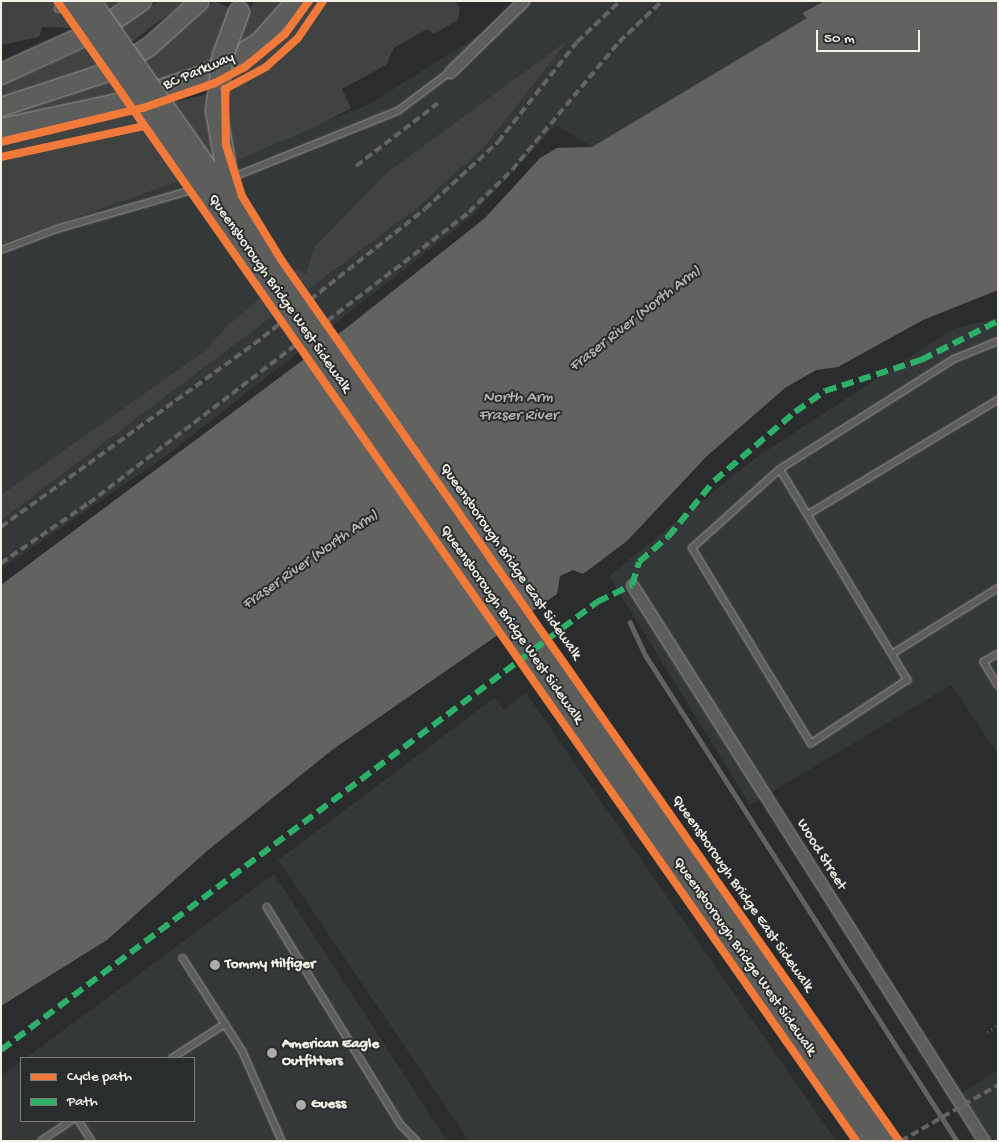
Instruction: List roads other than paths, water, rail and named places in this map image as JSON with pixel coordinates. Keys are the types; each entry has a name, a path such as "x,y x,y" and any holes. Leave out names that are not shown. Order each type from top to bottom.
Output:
{"highway":[{"path":"90,1 886,1141"},
{"path":"68,3 868,1141"},
{"path":"1,74 82,38 136,4"},
{"path":"235,209 220,151 216,111 223,55 241,7"}],"main road":[{"path":"1,107 111,70 150,46 200,1"},
{"path":"1,128 118,102 208,73 259,42 296,1"}],"street":[{"path":"450,72 523,1"},
{"name":"Wood Street","path":"632,585 984,1141"}],"lane":[{"path":"68,3 86,25 82,38"},
{"path":"1,250 57,229 261,170 398,112 450,72"},
{"path":"780,469 908,680 811,744 692,548 780,469 954,359 998,341"},
{"path":"807,515 998,400"},
{"path":"892,654 998,588"},
{"path":"998,654 984,662 998,685"},
{"path":"267,907 401,1124 417,1141"},
{"path":"183,958 243,1052 282,1141"},
{"path":"174,1057 225,1024"},
{"path":"41,1141 70,1122"},
{"path":"80,1122 92,1141"}],"water":[{"name":"North Arm Fraser River","path":"825,1 998,1 998,290 923,320 838,367 816,370 785,388 707,456 627,541 583,574 573,570 560,576 557,594 332,750 207,851 107,940 1,1006 1,585 350,325 485,218 540,158 557,148 592,147 807,18 802,13"}],"waterway":[{"path":"630,622 646,656 957,1141"}],"railway":[{"path":"1,527 263,337 425,209 498,142 577,42 620,1"},
{"path":"1,563 89,503 469,212 512,170 619,42 662,1"},
{"path":"356,166 438,103"},
{"path":"901,1141 998,1085"}],"place":[{"name":"Tommy Hilfiger","path":"215,965"},
{"name":"American Eagle Outfitters","path":"272,1053"},
{"name":"Guess","path":"301,1105"}],"water label":[{"name":"Fraser River (North Arm)","path":"636,320"},
{"name":"Fraser River (North Arm)","path":"311,561"}]}
